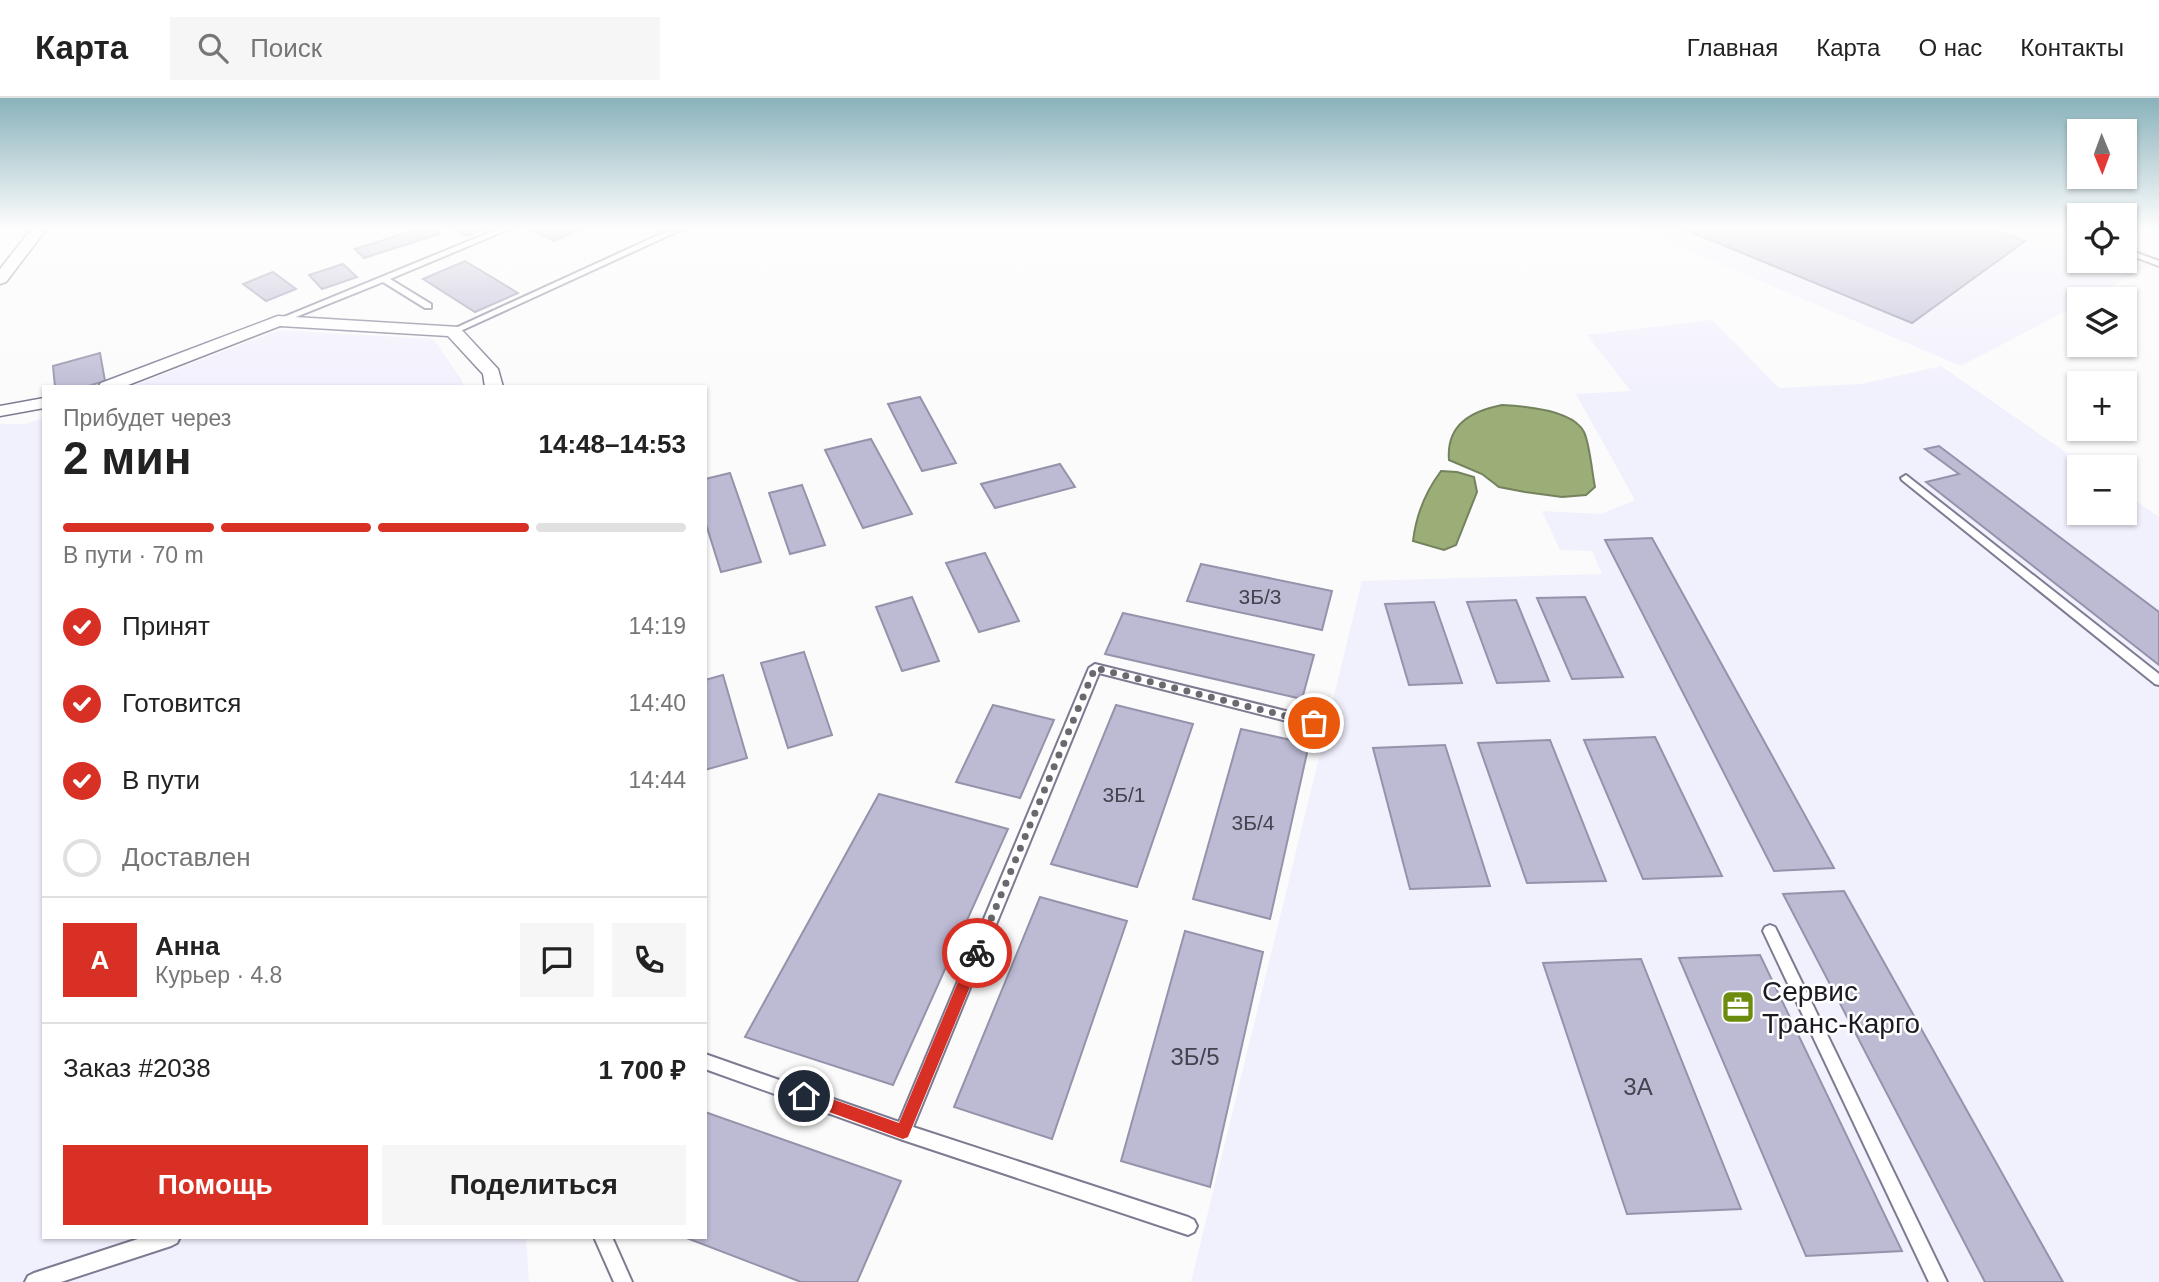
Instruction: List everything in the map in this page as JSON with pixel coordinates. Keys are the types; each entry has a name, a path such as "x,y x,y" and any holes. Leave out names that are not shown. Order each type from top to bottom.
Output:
{"street":[{"path":"112,385 278,321 453,331 492,373 494,385"},
{"path":"0,411 42,403"}],"lane":[{"path":"278,321 373,282"},
{"path":"390,282 428,306"},
{"path":"453,331 561,282"},
{"path":"1906,478 2159,681"},
{"path":"903,1132 1095,668 1314,723"},
{"path":"1770,932 1937,1282"},
{"path":"707,1061 903,1132 1188,1226"},
{"path":"34,1282 165,1239"},
{"path":"604,1239 623,1282"}],"shaded area":[{"path":"1763,282 2119,282 2110,287 2067,287 2067,310 1961,366"},
{"path":"1712,320 1779,388 1862,384 1941,366 2070,455 2067,455 2067,525 2137,525 2137,501 2159,517 2159,1282 1191,1282 1362,581 1602,574 1592,551 1560,550 1542,511 1601,514 1635,500 1576,394 1631,391 1587,335"},
{"path":"279,330 433,339 462,380 463,385 135,385"},
{"path":"1502,405 1559,414 1578,425 1586,438 1595,487 1586,495 1562,497 1525,492 1499,487 1482,474 1449,460 1452,437 1463,421 1481,411"},
{"path":"42,419 42,1239 526,1239 529,1282 0,1282 0,424 25,424"},
{"path":"1441,471 1474,477 1477,492 1456,545 1444,550 1413,541 1422,504"}],"building":[{"path":"287,282 296,289 266,301 243,284"},
{"path":"316,282 342,282 322,289"},
{"path":"428,282 500,282 518,293 475,312"},
{"path":"1813,282 1968,282 1912,323"},
{"path":"100,353 105,381 92,385 55,385 53,366"},
{"path":"920,397 956,463 922,471 888,404"},
{"path":"871,439 912,514 863,528 825,450"},
{"path":"1939,446 2159,612 2159,665 1926,482 1959,474 1925,449"},
{"path":"1060,464 1075,487 995,508 981,484"},
{"path":"730,473 761,562 721,572 707,527 707,479"},
{"path":"802,485 825,545 790,554 769,493"},
{"path":"1652,538 1834,868 1774,871 1605,540"},
{"path":"985,553 1019,621 979,632 946,563"},
{"path":"1201,564 1332,591 1322,630 1187,601"},
{"path":"912,597 939,661 902,671 876,607"},
{"path":"1585,597 1623,677 1572,679 1537,598"},
{"path":"1516,600 1549,681 1497,683 1467,602"},
{"path":"1434,602 1462,683 1409,685 1385,604"},
{"path":"1123,613 1314,655 1302,699 1105,654"},
{"path":"804,652 832,735 788,748 761,663"},
{"path":"723,675 747,758 707,769 707,679"},
{"path":"993,705 1054,720 1020,798 956,782"},
{"path":"1116,705 1193,724 1137,887 1051,864"},
{"path":"1241,729 1309,744 1270,919 1193,899"},
{"path":"1655,737 1722,876 1643,879 1584,740"},
{"path":"1550,740 1606,881 1527,883 1478,743"},
{"path":"1445,745 1490,886 1410,889 1373,748"},
{"path":"879,794 1008,829 893,1085 745,1037"},
{"path":"1844,891 2063,1282 1985,1282 1783,894"},
{"path":"1040,897 1127,921 1052,1139 954,1107"},
{"path":"1185,931 1263,952 1210,1187 1121,1161"},
{"path":"1760,955 1902,1251 1806,1256 1679,958"},
{"path":"1641,959 1741,1209 1627,1214 1543,963"},
{"path":"707,1113 901,1181 857,1282 801,1282 689,1239 707,1239"}],"way so far":[{"path":"977,953 1095,668 1314,723"}],"place":[{"name":"Сервис Транс-Карго","path":"1738,1007"}],"route":[{"path":"804,1096 903,1132 977,953"}]}
